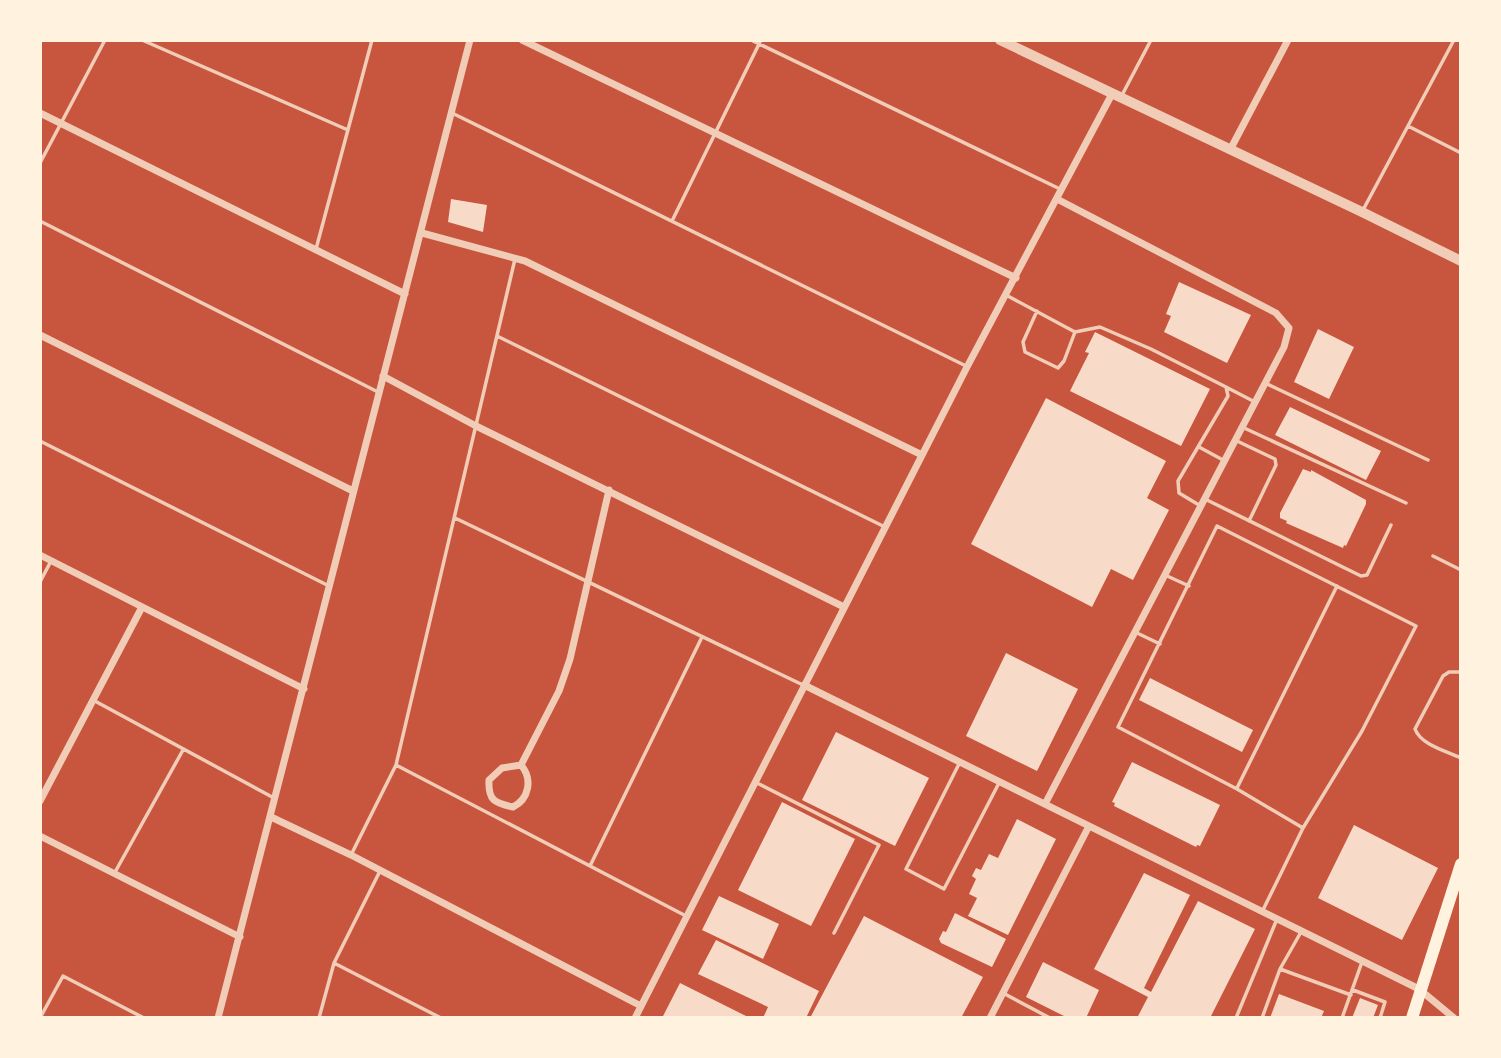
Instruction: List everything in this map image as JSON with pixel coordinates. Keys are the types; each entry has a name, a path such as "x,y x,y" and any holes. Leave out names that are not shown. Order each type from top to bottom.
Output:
{"main road":[{"path":"1412,1018 1419,989 1461,864"}],"street":[{"path":"218,1018 470,40"},
{"path":"522,40 1016,278"},
{"path":"1230,150 1288,40"},
{"path":"1007,42 1461,261"},
{"path":"635,1018 967,367 1116,96"},
{"path":"40,113 405,294"},
{"path":"1045,804 1284,347 1289,328 1276,313 1057,199"},
{"path":"422,233 525,261 922,455"},
{"path":"40,335 353,491"},
{"path":"383,376 476,426 844,607"},
{"path":"521,765 559,691 570,659 609,490"},
{"path":"40,555 304,689"},
{"path":"40,801 142,607"},
{"path":"804,685 1419,989 1454,1018"},
{"path":"521,765 526,771 528,783 527,794 522,802 513,807 494,801 489,793 489,780 502,768 521,765"},
{"path":"271,817 351,855 641,1006"},
{"path":"990,1018 1089,826"},
{"path":"40,836 240,937"}],"lane":[{"path":"40,163 105,40"},
{"path":"142,40 348,130"},
{"path":"316,249 372,40"},
{"path":"751,40 760,42 1062,190"},
{"path":"1116,96 1151,40"},
{"path":"1362,212 1454,40"},
{"path":"672,221 760,42"},
{"path":"452,113 967,367"},
{"path":"1408,126 1461,153"},
{"path":"40,221 378,392"},
{"path":"351,855 396,765 515,259"},
{"path":"1006,295 1075,332 1100,327 1151,349 1255,402"},
{"path":"1037,311 1023,342 1025,352 1058,368 1064,361 1075,332"},
{"path":"497,336 885,527"},
{"path":"1265,383 1428,460"},
{"path":"1226,387 1228,396 1178,481 1179,493 1249,521 1361,576 1367,575 1391,525"},
{"path":"1242,427 1406,503"},
{"path":"1236,440 1275,459 1276,465 1249,521"},
{"path":"40,441 329,586"},
{"path":"1199,447 1225,461"},
{"path":"455,518 804,685"},
{"path":"1262,912 1303,828 1362,730 1416,626 1217,526 1118,727 1237,789 1303,828"},
{"path":"1433,556 1461,570"},
{"path":"40,582 51,561"},
{"path":"1165,575 1189,586"},
{"path":"1237,789 1337,586"},
{"path":"1135,632 1160,644"},
{"path":"590,866 702,637"},
{"path":"1461,672 1450,671 1443,676 1415,729 1418,736 1429,743 1461,758"},
{"path":"93,700 275,799"},
{"path":"114,874 183,750"},
{"path":"960,762 906,869 944,889 1000,782"},
{"path":"396,765 686,916"},
{"path":"755,782 878,845 834,933"},
{"path":"319,1018 334,963 380,871"},
{"path":"1236,1018 1277,919"},
{"path":"1262,1018 1280,969 1301,932"},
{"path":"1342,1018 1362,962"},
{"path":"334,963 442,1018"},
{"path":"1280,969 1385,1002 1380,1018"},
{"path":"40,1018 63,976 144,1018"},
{"path":"1003,993 1049,1018"}],"building":[{"path":"451,199 487,205 483,232 448,222"},
{"path":"1179,282 1251,315 1227,363 1164,332 1171,316 1166,314"},
{"path":"1318,329 1354,347 1329,399 1294,382"},
{"path":"1095,332 1210,389 1181,446 1070,391 1089,353 1085,352"},
{"path":"1046,398 1166,461 1147,498 1169,510 1133,580 1111,569 1092,607 971,544"},
{"path":"1290,407 1381,451 1366,480 1275,435"},
{"path":"1303,469 1311,470 1366,500 1343,548 1280,518 1280,513"},
{"path":"1006,653 1078,689 1037,771 966,736"},
{"path":"1150,678 1253,730 1242,752 1139,700"},
{"path":"836,732 929,778 895,846 802,800"},
{"path":"1132,762 1220,805 1200,846 1196,847 1114,806 1115,803 1112,802"},
{"path":"782,802 855,839 811,926 738,890"},
{"path":"1017,819 1056,839 1008,935 968,916 977,898 969,894 976,879 972,876 976,868 981,870 989,854 998,858"},
{"path":"1354,825 1438,868 1402,940 1318,898"},
{"path":"1144,873 1190,895 1144,988 1151,992 1198,901 1255,929 1210,1018 1137,1018 1148,997 1094,969"},
{"path":"719,896 779,924 763,959 702,930"},
{"path":"955,913 1006,939 992,967 941,943 939,939 943,931 946,932"},
{"path":"864,916 983,977 961,1018 810,1018"},
{"path":"716,940 819,991 806,1018 763,1018 768,1007 698,974"},
{"path":"1043,962 1099,990 1086,1018 1068,1018 1026,997"},
{"path":"680,983 750,1018 662,1018"},
{"path":"1279,994 1324,1011 1321,1018 1270,1018"},
{"path":"1360,998 1378,1005 1373,1018 1352,1018"}]}
